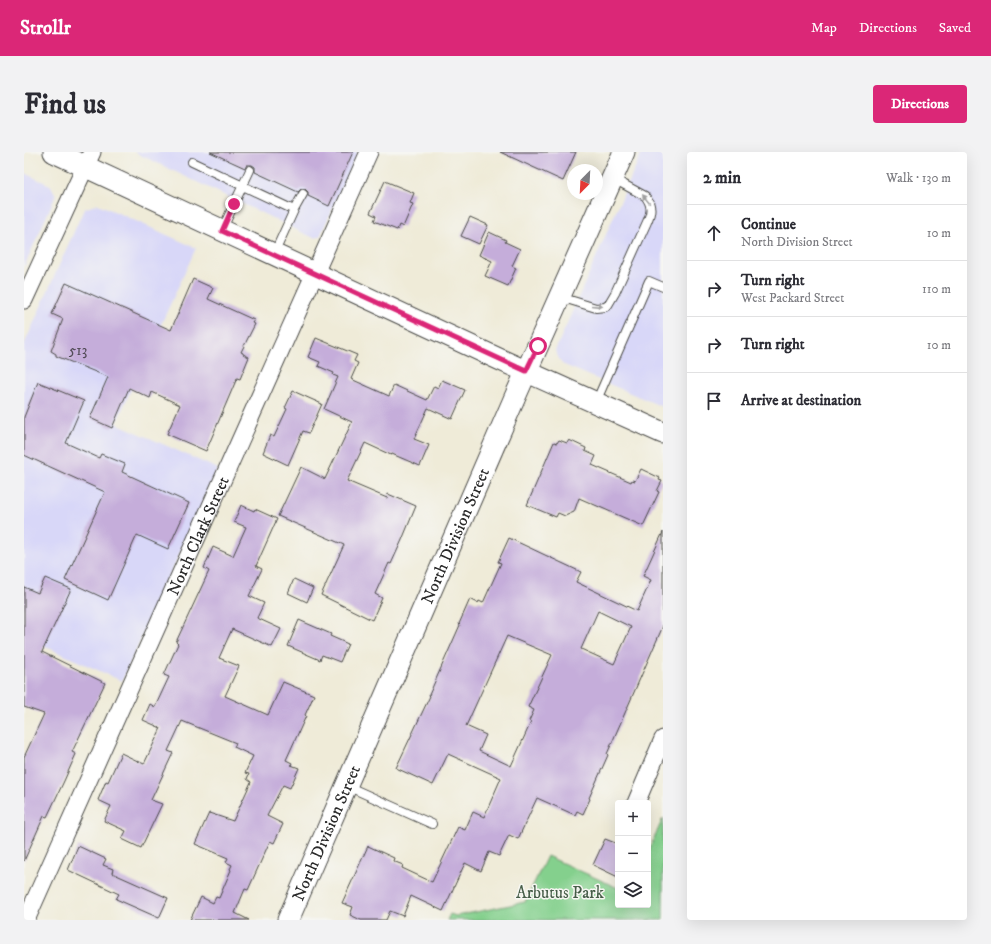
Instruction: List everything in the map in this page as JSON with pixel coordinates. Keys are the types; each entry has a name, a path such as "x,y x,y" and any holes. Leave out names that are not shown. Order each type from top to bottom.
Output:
{"street":[{"path":"54,152 89,159 222,231 663,433"},
{"name":"North Clark Street","path":"26,920 369,152"},
{"name":"North Division Street","path":"288,920 526,371 624,152"},
{"path":"24,300 89,159"},
{"path":"637,800 663,739"}],"lane":[{"path":"192,162 294,210"},
{"path":"222,231 250,170"},
{"path":"559,297 596,308 602,308 608,305 615,292 651,210 645,196 612,178"},
{"path":"274,255 294,210 303,194"},
{"path":"595,402 649,281 663,287"},
{"path":"347,786 432,824"}],"shaded area":[{"path":"134,152 358,152 320,236 314,238"},
{"path":"642,152 663,152 663,407 562,364 555,351"},
{"path":"24,173 50,185 56,195 24,267"},
{"path":"98,204 196,248 116,423 218,469 122,681 24,637 24,345 84,209"}],"green space":[{"name":"Arbutus Park","path":"663,818 663,920 447,920 450,914 456,916 525,902 547,856 615,887 615,908 651,908 651,845"}],"building":[{"path":"210,152 353,152 329,206 308,196 308,192 305,189 301,189 298,192 255,172 255,167 252,165 247,165 245,168"},
{"path":"500,152 576,152 571,164 567,164 567,172 563,181"},
{"path":"385,181 414,193 410,203 413,204 403,227 399,225 397,230 374,221 376,216 370,213"},
{"path":"470,217 488,225 479,244 461,236"},
{"path":"489,232 520,249 512,266 516,268 508,286 485,276 492,261 479,255"},
{"path":"193,279 213,288 208,299 254,320 252,323 255,324 241,352 249,357 240,379 237,378 206,451 167,434 180,405 152,392 150,398 129,388 112,428 90,418 108,377 56,356 56,354 51,351 63,319 52,314 66,283 171,330"},
{"path":"316,338 357,355 354,361 358,363 351,379 389,396 394,385 427,400 434,386 438,388 442,380 465,390 452,419 428,408 414,439 429,445 420,466 365,443 347,481 387,498 388,494 416,506 391,564 389,563 375,594 382,598 372,620 321,595 344,545 278,516 301,467 325,479 352,422 324,409 338,377 333,375 334,373 318,366 320,362 308,357"},
{"path":"38,382 84,401 66,443 99,458 101,454 125,464 122,472 189,503 168,549 137,535 108,600 65,580 105,492 24,455 24,417"},
{"path":"293,391 322,404 309,433 303,431 288,465 263,453 270,435 274,437 287,409 285,408"},
{"path":"559,440 567,443 569,440 586,448 585,451 596,456 592,465 631,482 632,480 635,481 641,469 660,478 659,480 662,481 657,491 659,492 643,526 579,498 574,512 565,516 558,513 556,517 527,505 554,442 557,443"},
{"path":"241,505 254,511 255,509 277,519 256,566 262,569 249,596 264,603 257,618 281,629 272,647 232,629 219,658 239,666 225,696 268,715 283,682 314,695 286,760 292,763 291,765 299,768 290,788 283,785 267,816 283,824 274,843 270,841 248,890 245,889 235,913 249,920 190,920 201,897 213,903 216,897 219,898 232,865 226,862 228,858 195,844 209,813 233,821 251,782 247,779 249,774 245,773 253,756 234,747 236,743 182,721 168,751 173,753 151,800 162,804 141,848 122,839 126,831 104,821 111,806 98,800 121,753 144,764 161,728 143,720 150,704 155,707 169,677 164,675 178,644 176,642 209,571 204,568 213,547 233,556 246,527 234,522"},
{"path":"663,532 663,626 607,754 608,755 583,814 577,811 575,815 537,798 518,839 509,835 499,856 489,852 481,871 465,863 443,911 411,896 403,916 390,911 386,920 361,920 350,915 353,907 342,903 368,846 394,858 393,861 403,865 402,868 432,882 458,827 465,830 473,812 484,817 501,778 448,754 433,785 396,768 430,696 429,695 470,599 478,603 479,601 483,603 501,563 498,562 509,538 581,572 576,582 637,611 651,580 643,576","holes":["598,611 631,627 614,664 581,649","507,636 552,655 528,707 534,710 529,721 531,722 511,766 479,751 486,735 466,726"]},
{"path":"45,578 71,589 42,652 105,683 72,752 76,754 64,781 47,817 44,816 24,861 24,757 44,714 24,707 24,587 38,593"},
{"path":"294,579 313,588 307,602 288,593"},
{"path":"299,620 331,634 330,636 348,644 340,662 322,655 320,660 288,646"},
{"path":"605,839 615,843 615,876 593,865"},
{"path":"78,846 106,859 103,865 113,869 112,873 168,898 159,918 116,899 119,894 68,870"}],"route":[{"path":"234,204 222,231 526,371 538,346"}]}
